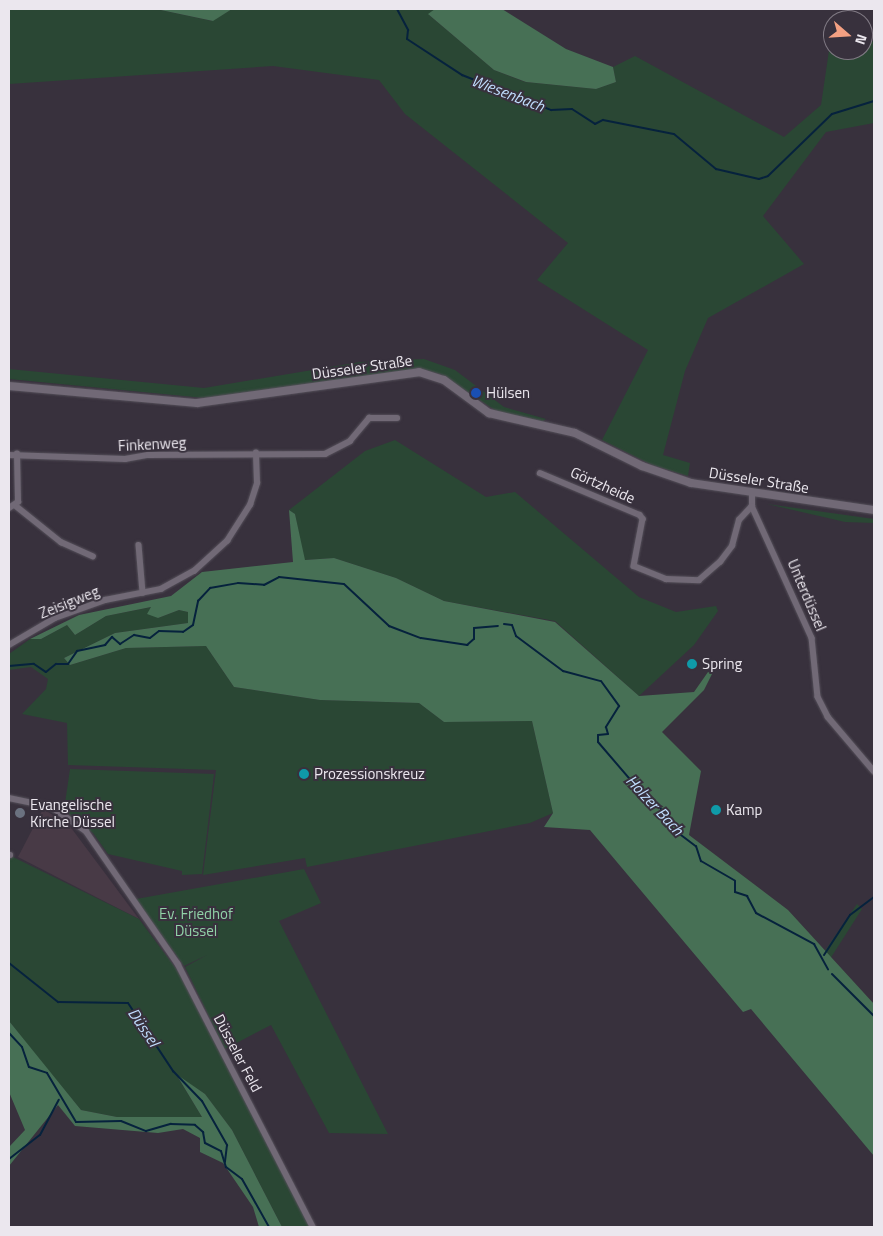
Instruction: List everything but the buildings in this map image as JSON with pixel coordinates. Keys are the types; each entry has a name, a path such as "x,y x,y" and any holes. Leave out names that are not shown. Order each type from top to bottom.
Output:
{"main road":[{"name":"Düsseler Straße","path":"9,386 206,402 419,372 444,380 481,408 510,421 575,433 669,476 752,494 874,510"}],"street":[{"name":"Finkenweg","path":"9,455 125,459 256,453 325,454 350,441 369,418 397,418"},
{"name":"Zeisigweg","path":"9,644 55,618 105,600 143,593 181,580 227,541 250,505 257,483 256,453"},
{"path":"16,506 17,454"},
{"name":"Görtzheide","path":"540,472 640,515 643,519 634,566 666,580 699,580 720,562 732,546 739,520 752,506"},
{"path":"752,494 752,506"},
{"path":"9,508 16,506"},
{"path":"16,506 61,542 93,556"},
{"name":"Unterdüssel","path":"752,506 812,638 818,697 828,717 874,771"},
{"path":"139,545 143,593"},
{"name":"Düsseler Feld","path":"9,798 52,807 79,824 178,964 314,1227"}],"shaded area":[{"path":"43,809 69,825 139,919 18,857"}],"green space":[{"path":"9,9 156,9 212,21 232,9 435,9 429,15 494,70 525,82 596,89 616,82 613,67 635,56 784,137 821,105 828,60 873,60 874,42 874,123 826,132 763,216 804,264 708,318 685,371 663,455 690,463 688,476 652,465 602,440 648,350 537,280 568,243 405,114 379,80 273,66 9,84"},
{"path":"156,9 232,9 213,21"},
{"path":"435,9 502,9 566,49 613,67 616,82 596,89 526,82 494,70 428,14"},
{"path":"424,359 455,370 504,407 546,419 540,423 501,414 440,374 425,370 204,398 9,379 9,369 204,388 360,362"},
{"path":"395,440 486,497 515,492 639,597 676,612 716,606 718,611 694,645 639,696 555,621 444,601 396,578 334,558 304,560 295,514 289,510 365,451"},
{"path":"767,504 874,519 874,523 845,522"},
{"path":"289,510 295,514 305,560 334,558 396,578 444,601 555,622 639,696 694,692 708,672 712,674 704,690 662,732 701,771 689,835 788,910 874,1004 874,1156 751,1009 743,1012 590,830 544,827 553,813 532,721 444,722 419,703 320,700 234,687 206,646 126,648 70,665 64,658 115,633 188,623 188,612 179,610 158,618 147,614 151,607 106,616 75,635 67,625 41,639 30,639 79,615 171,596 202,572 293,562"},
{"path":"152,607 158,618 179,610 188,612 188,623 115,633 64,658 70,665 126,648 206,646 234,687 320,700 419,703 444,722 532,721 553,813 530,823 307,867 305,858 203,875 216,770 68,765 67,723 22,714 46,689 48,679 31,667 9,670 9,654 30,639 41,639 67,625 75,635 106,616"},
{"path":"70,769 214,774 202,874 182,875 182,871 108,854 93,833 64,810"},
{"path":"9,855 139,919 180,974 312,1227 282,1227 232,1130 205,1094 177,1076 202,1117 117,1117 81,1110 38,1058 9,1021"},
{"name":"Ev. Friedhof Düssel","path":"304,869 321,903 279,921 388,1134 329,1133 271,1025 225,1049 185,967 207,955 184,966 136,899"},
{"path":"857,904 862,909 830,959 824,952"},
{"path":"9,1021 81,1110 117,1117 202,1117 176,1074 205,1094 232,1130 282,1227 259,1227 253,1207 223,1163 200,1152 200,1138 183,1129 158,1133 75,1126 58,1105 9,1166 9,1147 25,1130 9,1092"}],"waterway":[{"name":"Wiesenbach","path":"397,9 408,30 407,39 462,75 551,110 572,109 595,124 603,120 674,134 716,169 759,179 768,176 832,114 874,101"},
{"name":"Holzer Bach","path":"9,666 34,664 46,672 56,664 68,664 77,651 105,645 112,637 120,644 134,635 150,638 159,631 183,632 193,625 198,601 210,588 238,583 264,585 279,577 344,584 389,626 421,638 467,645 474,639 474,628 498,626"},
{"name":"Holzer Bach","path":"504,624 512,625 516,636 563,671 601,681 619,706 606,727 608,734 598,735 598,742 646,798 659,805 669,826 696,846 701,861 735,881 735,892 747,896 756,913 814,944 828,969"},
{"path":"824,955 850,915 874,897"},
{"name":"Düssel","path":"9,963 58,1002 128,1003 173,1071 202,1101 227,1145 225,1162"},
{"name":"Holzer Bach","path":"832,974 874,1016"},
{"name":"Düssel","path":"9,1033 22,1047 29,1067 47,1073 76,1122 121,1121 146,1131 171,1124 195,1125 203,1132 205,1143 221,1151 226,1167 242,1179 269,1227"},
{"path":"9,1159 40,1135 59,1100"}],"place":[{"name":"Hülsen","path":"476,393"},
{"name":"Spring","path":"692,664"},
{"name":"Prozessionskreuz","path":"304,774"},
{"name":"Kamp","path":"716,810"},
{"name":"Evangelische Kirche Düssel","path":"20,813"}]}
